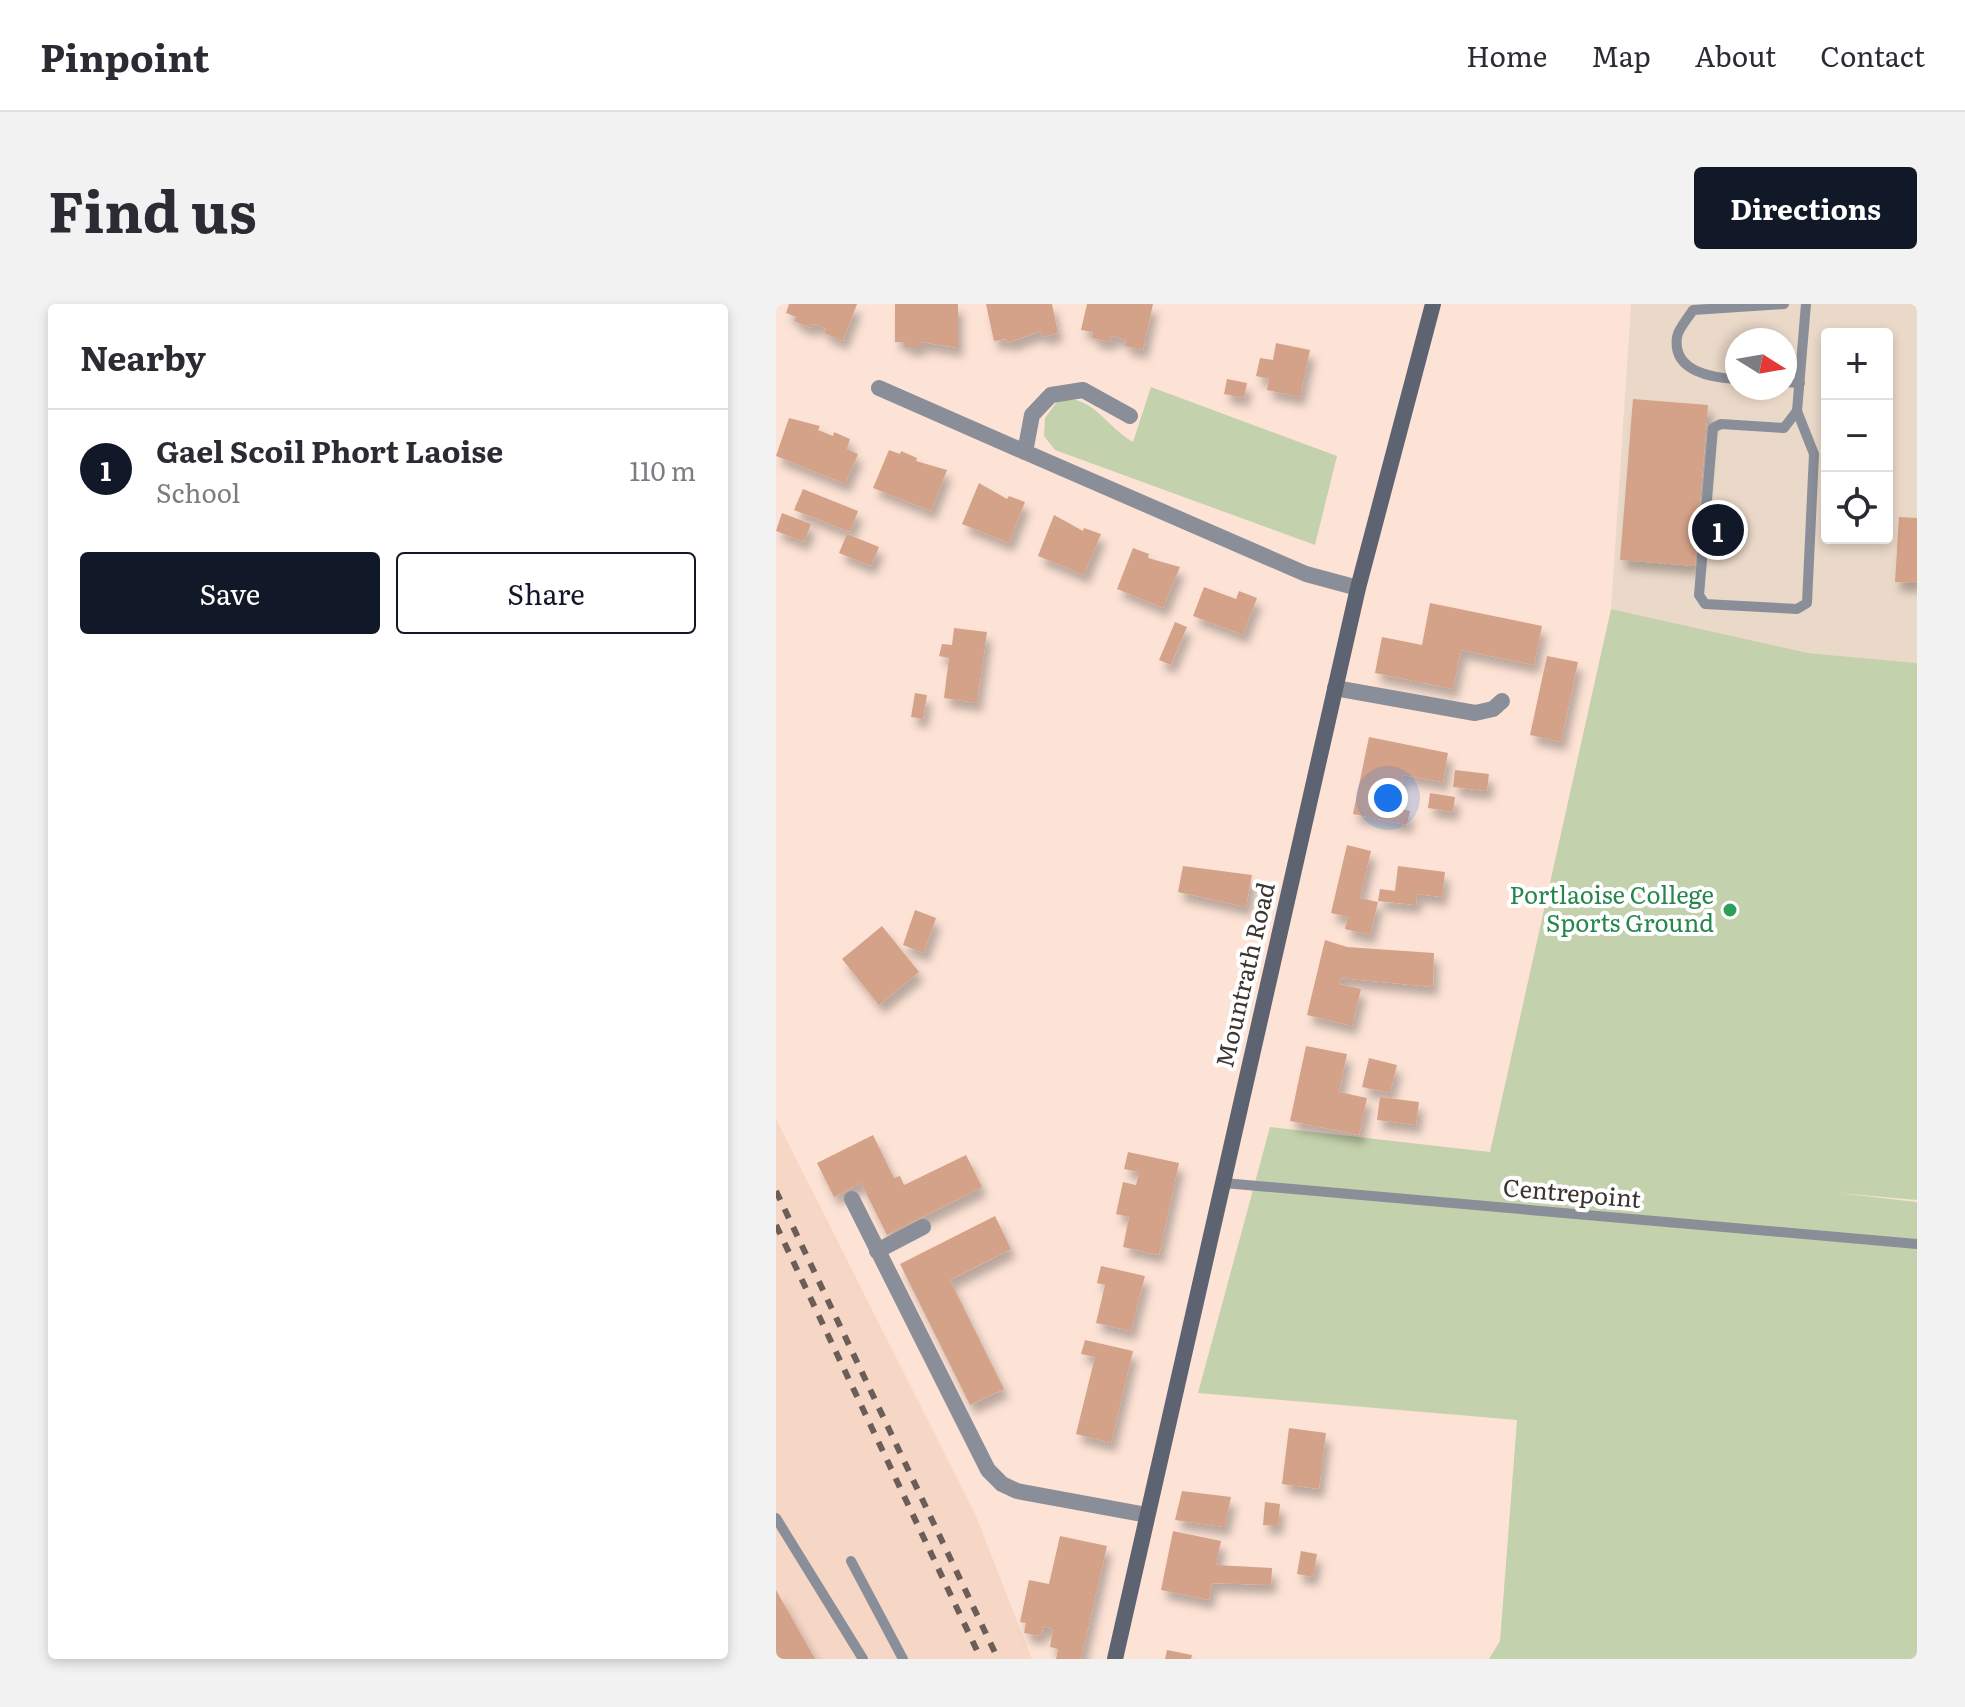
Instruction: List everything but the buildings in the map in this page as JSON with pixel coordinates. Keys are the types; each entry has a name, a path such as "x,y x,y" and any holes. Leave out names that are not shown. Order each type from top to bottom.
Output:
{"main road":[{"name":"Mountrath Road","path":"1115,1659 1358,588 1433,304"}],"street":[{"path":"879,388 1306,574 1358,588"},
{"path":"1025,452 1032,415 1051,395 1083,390 1130,416"},
{"path":"1335,688 1475,713 1493,709 1502,701"},
{"path":"852,1199 971,1442 988,1470 1002,1484 1017,1491 1147,1515"},
{"path":"877,1251 923,1227"}],"lane":[{"path":"1725,379 1711,378 1693,371 1679,355 1677,336 1693,310 1784,304"},
{"path":"1797,411 1784,428 1721,424 1713,428 1699,595 1705,604 1797,609 1807,603 1814,454 1797,411 1806,304"},
{"name":"Centrepoint","path":"1224,1183 1917,1244"},
{"path":"776,1518 863,1659"},
{"path":"851,1561 903,1659"}],"shaded area":[{"path":"1631,304 1917,304 1917,663 1808,653 1611,609"},
{"path":"776,1119 976,1516 1032,1659 776,1659"}],"green space":[{"path":"1151,387 1337,456 1315,545 1055,450 1044,436 1045,418 1058,400 1070,399 1098,412 1133,442"},
{"path":"1611,609 1808,653 1917,663 1917,1200 1837,1193 1917,1202 1917,1659 1489,1659 1500,1641 1517,1420 1198,1393 1270,1127 1490,1152"}],"railway":[{"path":"776,1191 998,1659"},
{"path":"776,1225 981,1659"}],"place":[{"name":"Gael Scoil Phort Laoise","path":"1718,530"},
{"name":"Portlaoise College Sports Ground","path":"1730,910"}]}
